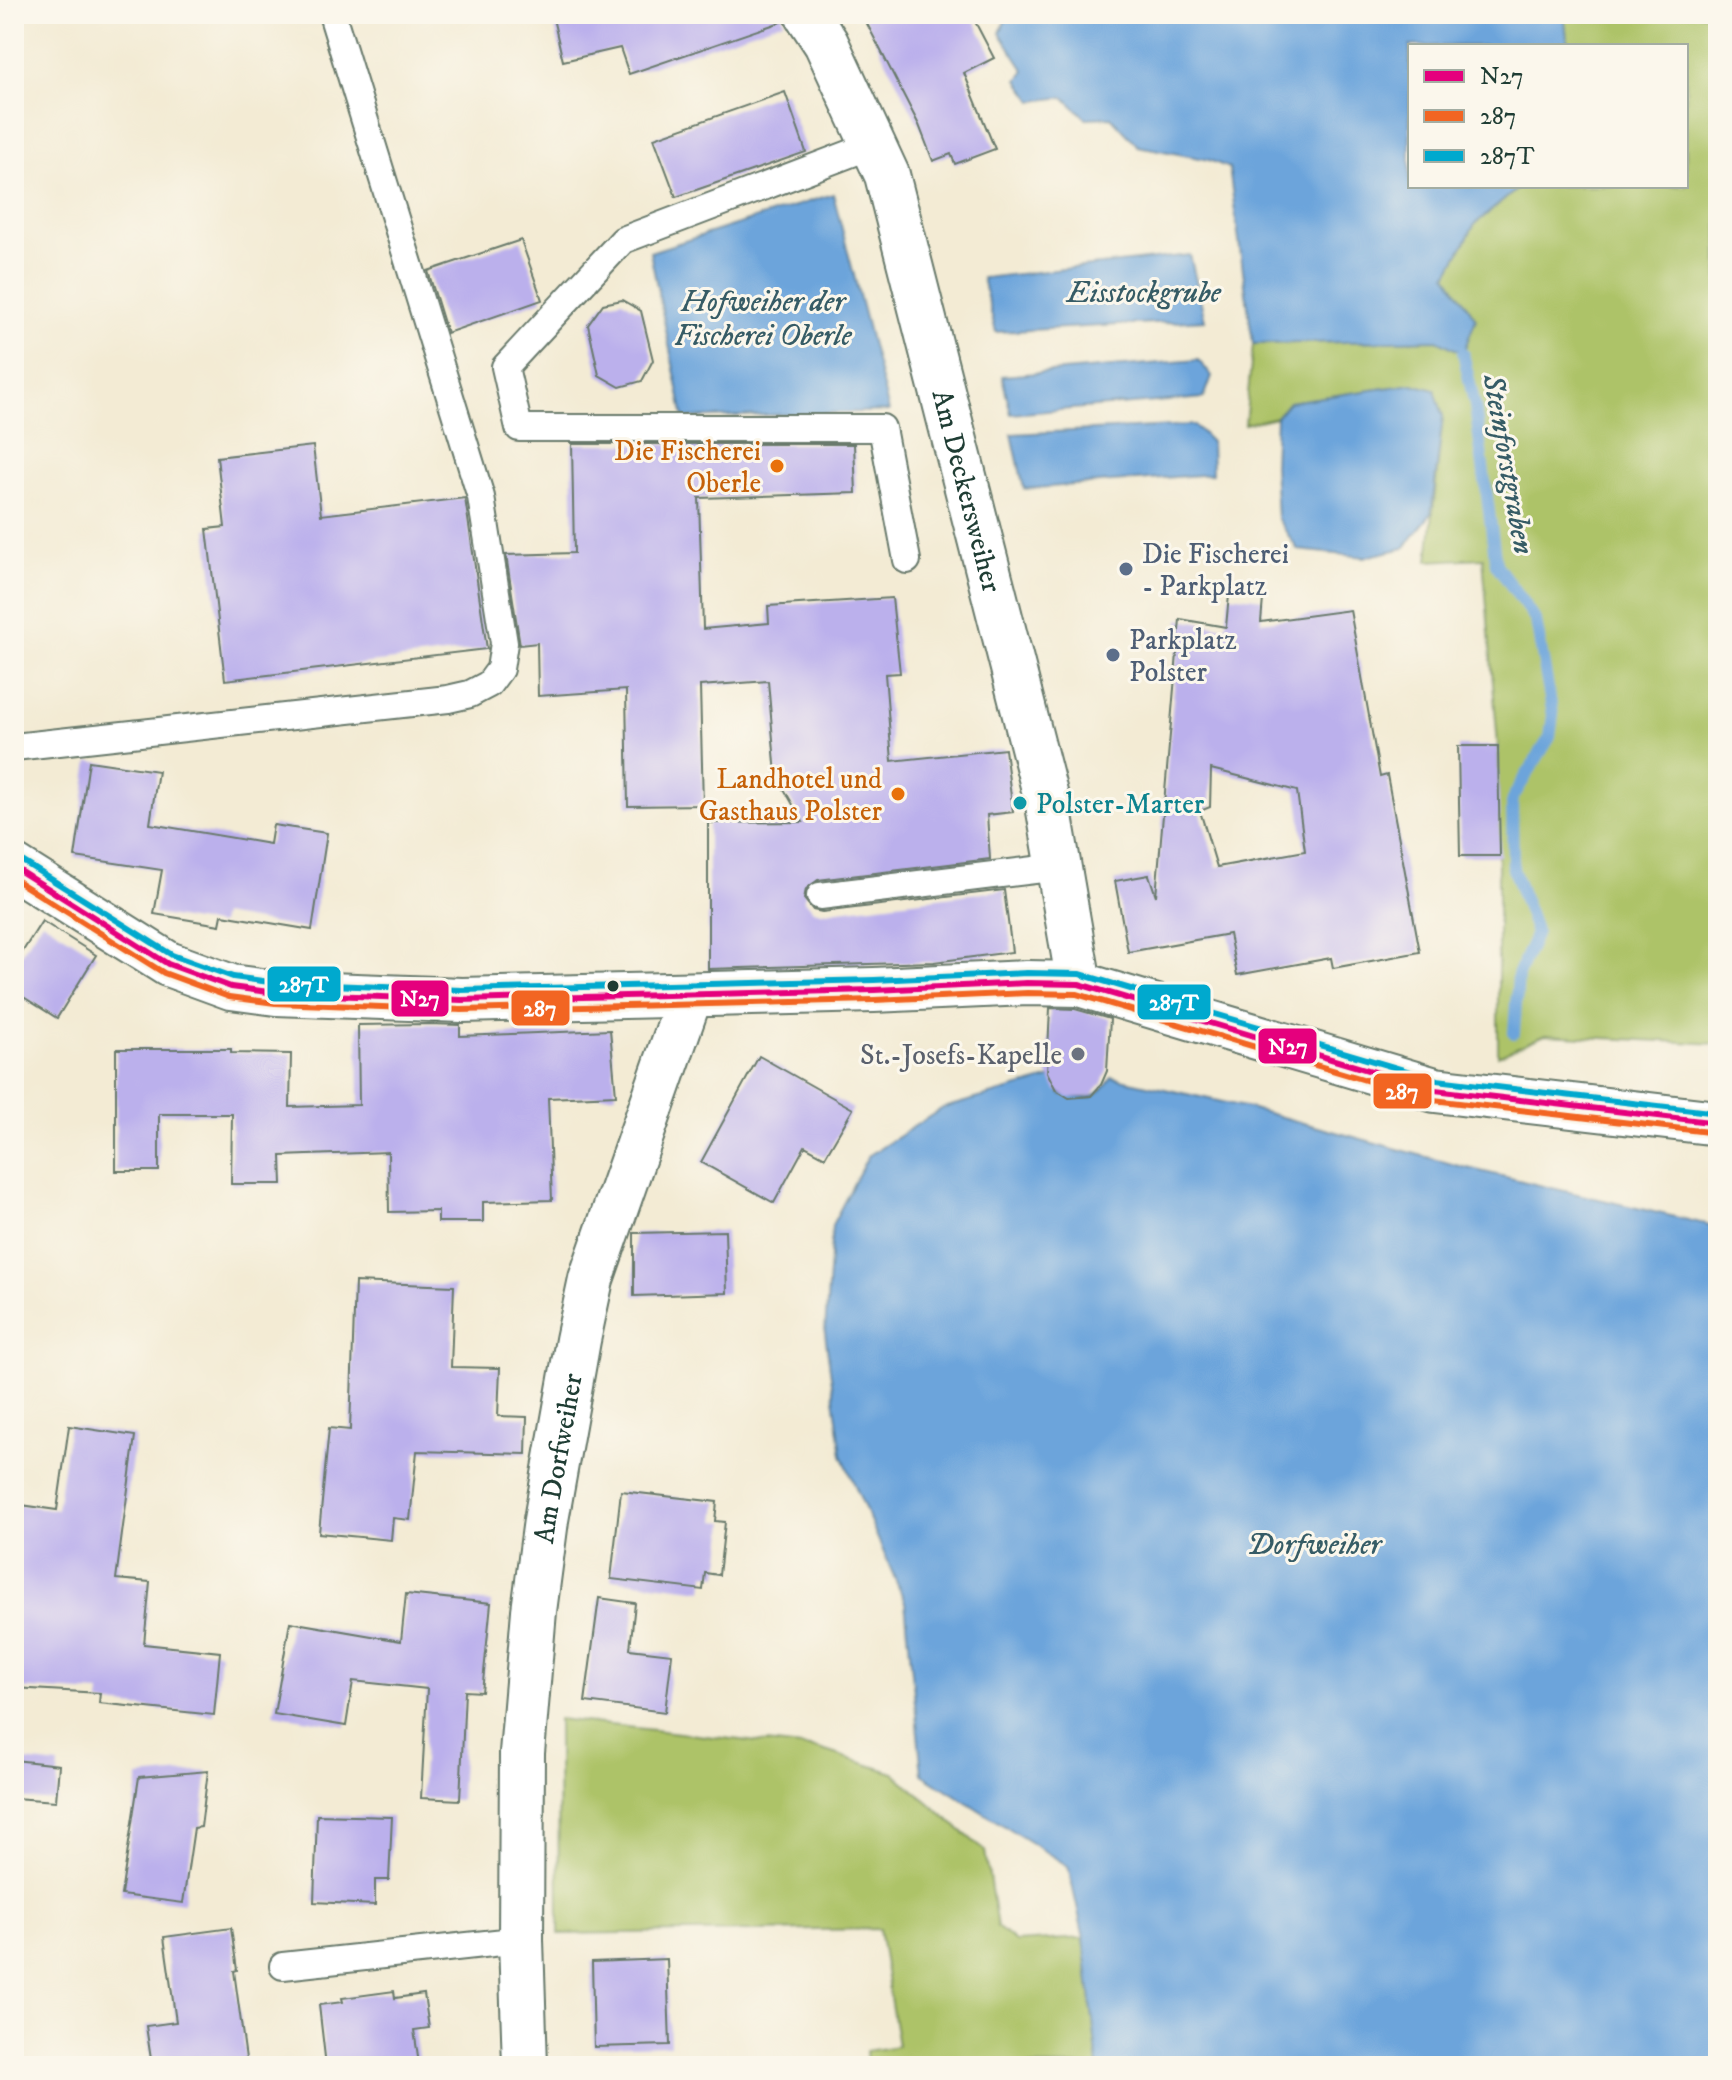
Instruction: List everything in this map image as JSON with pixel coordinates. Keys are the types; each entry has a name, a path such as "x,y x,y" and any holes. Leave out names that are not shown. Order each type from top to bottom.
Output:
{"street":[{"name":"Am Deckersweiher","path":"807,14 826,43 887,175 1048,805 1079,984"},
{"path":"14,867 168,964 231,987 276,993 462,1000 1079,984 1435,1090 1718,1123"},
{"name":"Am Dorfweiher","path":"525,2066 521,1940 522,1753 534,1611 546,1520 591,1279 690,996"}],"lane":[{"path":"14,747 448,699 470,694 489,684 500,669 504,643 481,497 332,14"},
{"path":"873,145 623,240 505,367 519,428 882,428 907,560"},
{"path":"820,896 1059,867"},
{"path":"283,1966 521,1940"}],"green space":[{"path":"1564,14 1718,14 1718,1044 1545,1035 1498,1056 1498,746 1483,558 1428,561 1443,416 1435,390 1413,384 1289,402 1276,417 1245,424 1253,344 1438,340 1476,319 1447,275 1475,224 1519,188 1688,188 1688,44 1568,44"},
{"path":"558,1719 819,1749 894,1773 985,1851 997,1927 1015,1942 1084,1938 1098,2066 867,2066 866,2051 898,2046 879,1929 559,1934"}],"water":[{"path":"1008,14 1564,14 1568,44 1408,44 1408,188 1519,188 1475,224 1447,275 1476,319 1463,353 1437,340 1253,344 1229,168 1209,160 1138,146 1111,117 1086,118 1064,97 1033,101 1018,80 1025,71 1000,33"},
{"name":"Hofweiher der Fischerei Oberle","path":"833,194 889,411 684,418 650,252"},
{"name":"Eisstockgrube","path":"1190,255 1205,320 996,332 982,278"},
{"path":"1198,360 1212,376 1204,398 1011,414 1002,376"},
{"path":"1413,384 1435,390 1443,416 1431,514 1404,548 1365,557 1298,550 1277,518 1274,466 1276,417 1289,402"},
{"path":"1194,425 1211,442 1212,474 1024,489 1012,434"},
{"name":"Dorfweiher","path":"1112,1077 1249,1108 1463,1167 1718,1227 1718,2066 1098,2066 1084,1938 1068,1866 922,1774 905,1602 842,1455 825,1333 832,1225 868,1156 943,1108 1052,1078 1061,1094 1091,1097 1101,1091"}],"building":[{"path":"552,14 782,14 784,21 629,74 620,48 563,61"},
{"path":"862,14 971,14 994,58 964,73 995,149 955,164 951,154 933,161 919,125"},
{"path":"785,92 806,152 676,197 654,138"},
{"path":"521,240 542,300 447,333 428,271"},
{"path":"622,300 641,311 653,360 642,381 620,387 599,375 588,325 603,304"},
{"path":"572,444 854,444 856,493 699,498 703,629 769,623 768,606 892,598 900,673 885,674 892,761 1005,749 1013,812 987,815 990,859 818,880 806,889 804,899 813,910 822,912 1004,890 1012,952 934,962 708,969 708,823 803,822 776,775 768,681 700,686 703,805 628,806 626,690 538,696 537,643 520,645 506,555 574,553"},
{"path":"313,446 321,515 465,498 487,649 225,680 207,529 225,527 217,457"},
{"path":"1229,595 1263,599 1261,622 1350,610 1380,777 1387,775 1420,952 1333,968 1331,958 1237,975 1229,934 1128,952 1115,881 1149,875 1156,896 1180,619 1226,627","holes":["1211,769 1297,791 1305,851 1217,867 1200,811 1210,807"]},
{"path":"1458,746 1498,746 1500,856 1460,856"},
{"path":"89,761 158,771 150,824 270,844 273,825 327,833 312,930 222,915 220,925 154,914 162,870 75,857"},
{"path":"42,921 96,955 57,1018 14,991 14,965"},
{"name":"St.-Josefs-Kapelle","path":"1050,1008 1075,1009 1110,1019 1107,1071 1101,1085 1091,1096 1069,1098 1056,1090 1047,1072"},
{"path":"358,1025 460,1025 460,1036 610,1030 616,1095 548,1098 552,1200 483,1202 483,1222 438,1222 438,1211 389,1212 388,1152 281,1156 282,1184 231,1184 232,1114 159,1114 159,1171 116,1171 116,1049 231,1049 231,1053 291,1054 290,1107 359,1105"},
{"path":"759,1056 853,1109 825,1157 805,1146 774,1203 701,1162"},
{"path":"725,1231 727,1293 634,1296 634,1233"},
{"path":"355,1282 454,1286 451,1367 500,1368 498,1416 527,1417 526,1454 417,1451 410,1520 393,1518 391,1540 319,1533 329,1428 350,1430"},
{"path":"69,1426 135,1436 116,1579 150,1582 144,1644 220,1652 214,1715 99,1703 100,1693 14,1688 14,1504 57,1510"},
{"path":"621,1491 717,1502 715,1521 725,1522 719,1575 705,1573 703,1590 611,1579"},
{"path":"406,1594 491,1603 482,1692 465,1691 460,1800 421,1798 427,1689 353,1681 346,1726 274,1714 290,1622 401,1641"},
{"path":"599,1598 635,1603 630,1649 672,1654 665,1712 585,1702"},
{"path":"14,1760 59,1765 56,1801 14,1798"},
{"path":"208,1771 201,1827 194,1828 183,1903 121,1895 139,1777"},
{"path":"317,1815 392,1817 389,1880 375,1880 375,1905 314,1902"},
{"path":"231,1928 247,2066 152,2066 146,2026 176,2022 164,1937"},
{"path":"667,1959 670,2045 594,2047 592,1962"},
{"path":"394,1991 395,1998 424,1994 429,2028 414,2030 419,2064 326,2066 319,2005 343,2002 342,1998"}],"waterway":[{"name":"Steinforstgraben","path":"1463,353 1475,406 1496,564 1536,621 1553,715 1550,737 1512,799 1513,869 1536,933 1518,975 1514,1033"}],"transit line":[{"name":"287T","path":"19,859 172,955 233,977 277,983 462,990 1080,974 1437,1080 1718,1113"},
{"name":"N27","path":"14,867 168,964 231,987 276,993 462,1000 1079,984 1435,1090 1718,1123"},
{"name":"287","path":"14,879 164,973 229,997 275,1003 462,1010 1077,994 1433,1100 1717,1133"}],"place":[{"name":"Die Fischerei Oberle","path":"777,466"},
{"name":"Die Fischerei - Parkplatz","path":"1126,569"},
{"name":"Parkplatz Polster","path":"1113,655"},
{"name":"Landhotel und Gasthaus Polster","path":"898,794"},
{"name":"Polster-Marter","path":"1020,803"},
{"name":"St.-Josefs-Kapelle","path":"1078,1054"}]}
